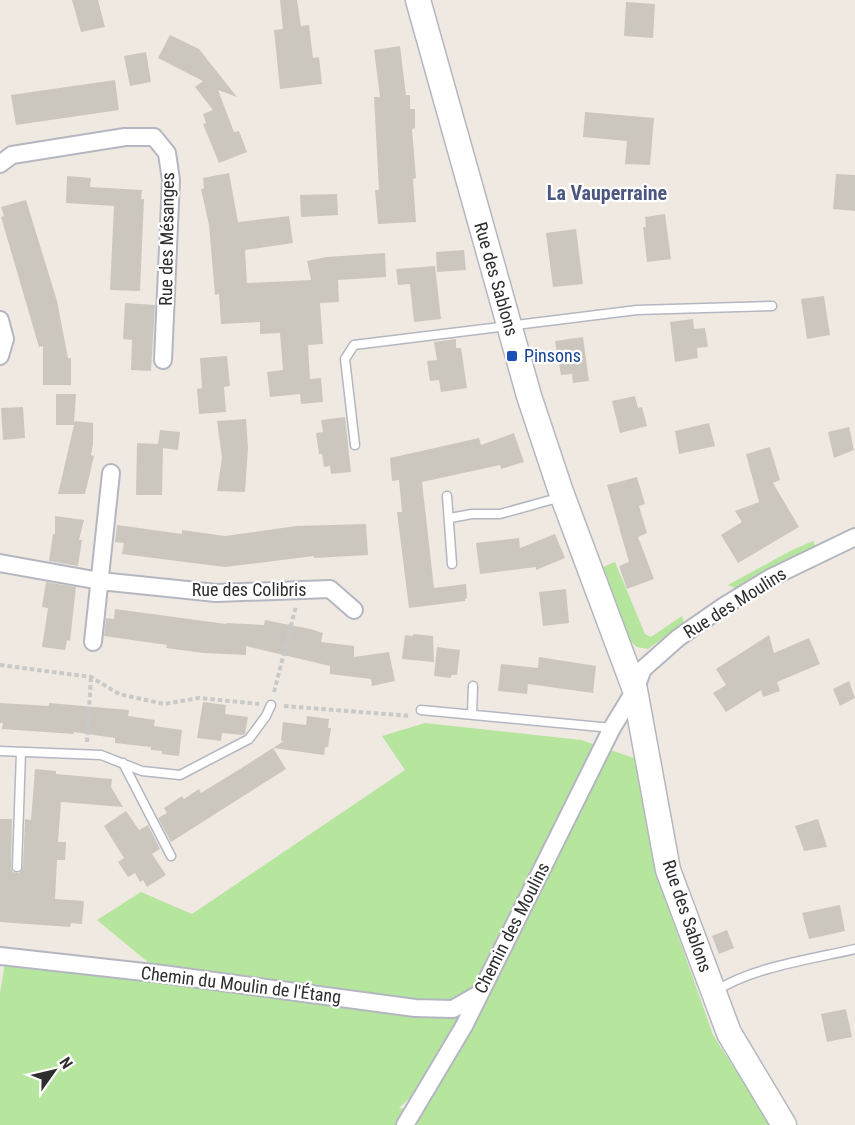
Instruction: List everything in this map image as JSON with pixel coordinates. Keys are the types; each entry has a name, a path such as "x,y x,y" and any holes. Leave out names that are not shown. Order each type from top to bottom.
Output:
{"street":[{"name":"Rue des Sablons","path":"418,0 529,396 561,492 635,690 668,870 729,1033 784,1125"},
{"name":"Rue des Mésanges","path":"0,164 12,155 124,137 154,137 167,153 171,180 163,360"},
{"path":"0,320 5,339 0,356"},
{"path":"93,642 111,473"},
{"name":"Rue des Moulins","path":"635,690 643,669 656,656 724,606 770,578 855,537"},
{"name":"Rue des Colibris","path":"0,563 100,581 216,593 330,589 354,610"},
{"path":"612,728 635,690"},
{"name":"Chemin des Moulins","path":"405,1125 464,1026 612,728"},
{"name":"Chemin du Moulin de l'Étang","path":"0,956 162,974 415,1008 453,1009 479,994"}],"lane":[{"path":"356,445 345,359 354,345 637,310 772,306"},
{"path":"450,518 472,514 500,514 554,499 561,492"},
{"path":"447,496 452,564"},
{"path":"472,715 473,686"},
{"path":"0,751 101,754 142,771 180,775 249,739 271,705"},
{"path":"421,710 612,728"},
{"path":"17,867 21,752"},
{"path":"123,763 171,856"},
{"path":"714,993 728,983 758,972 855,949"}],"path":[{"path":"271,705 300,589"},
{"path":"0,665 91,677 119,694 164,704 200,698 410,716 421,710"},
{"path":"87,754 91,677"}],"green space":[{"path":"813,541 816,547 737,589 728,585 792,550"},
{"path":"615,562 645,634 651,637 682,616 684,623 648,649 637,647 629,640 603,567"},
{"path":"425,723 581,740 637,759 655,870 713,1035 771,1125 415,1125 439,1078 434,1076 399,1108 407,1109 395,1125 0,1125 0,993 6,957 161,973 97,920 141,892 192,914 405,770 382,736"}],"building":[{"path":"72,0 98,0 105,27 81,32"},
{"path":"280,0 297,0 301,26 309,25 313,58 319,57 322,84 280,89 274,30 283,29"},
{"path":"626,2 655,4 653,38 624,36"},
{"path":"170,35 199,49 237,97 218,90 234,132 239,131 247,152 219,163 203,124 206,123 203,114 213,110 195,87 203,81 158,58"},
{"path":"400,46 406,95 410,95 410,109 415,109 415,128 412,129 416,178 413,179 416,222 378,224 375,190 379,190 374,97 380,97 374,50"},
{"path":"146,52 151,82 130,86 124,56"},
{"path":"115,80 119,110 16,125 11,95"},
{"path":"585,112 654,118 650,165 625,164 627,141 583,137"},
{"path":"229,173 238,222 289,216 293,243 245,250 247,283 311,280 307,261 326,257 385,253 386,277 338,280 339,302 320,303 323,344 308,345 310,379 321,378 323,402 301,404 300,394 270,397 267,372 283,370 280,333 260,334 260,322 221,324 219,294 215,295 209,225 201,189 204,188 203,178"},
{"path":"836,174 855,175 855,211 833,209"},
{"path":"67,176 91,178 90,187 142,190 141,199 144,199 140,291 110,290 114,206 66,203"},
{"path":"337,194 338,215 301,217 300,195"},
{"path":"26,200 57,301 68,358 71,358 71,385 43,385 43,346 39,347 1,217 4,216 1,207"},
{"path":"665,214 671,259 647,262 643,227 646,227 645,217"},
{"path":"576,229 583,284 553,287 546,233"},
{"path":"464,250 466,270 437,272 436,252"},
{"path":"435,266 441,319 414,322 410,284 398,285 396,269"},
{"path":"824,296 830,335 807,339 801,299"},
{"path":"125,303 155,305 151,371 131,370 132,340 123,339"},
{"path":"693,319 694,329 705,328 708,347 697,348 698,358 675,362 670,322"},
{"path":"583,337 589,381 573,383 572,374 561,375 555,341"},
{"path":"456,339 456,348 461,348 467,388 441,392 439,380 430,381 427,361 437,360 434,342"},
{"path":"227,356 230,386 224,387 226,412 199,414 197,389 202,388 200,358"},
{"path":"56,394 76,394 74,423 75,421 93,423 91,455 94,456 85,494 58,494 74,425 56,425"},
{"path":"635,396 638,408 642,407 647,426 620,433 612,401"},
{"path":"23,407 25,438 3,440 1,408"},
{"path":"345,417 351,472 331,474 330,466 324,467 322,454 319,454 316,433 323,432 321,420"},
{"path":"246,419 248,448 245,492 217,491 222,458 217,421"},
{"path":"709,423 715,446 679,454 675,431"},
{"path":"849,427 854,450 834,458 828,432"},
{"path":"160,430 180,432 178,450 163,448 162,495 136,495 137,443 158,444"},
{"path":"514,433 524,462 501,469 500,465 422,482 434,588 466,584 467,598 465,601 409,608 397,512 402,512 399,480 392,481 390,458 479,438 481,445"},
{"path":"770,447 780,480 773,483 799,527 738,563 721,535 742,522 735,511 759,502 746,454"},
{"path":"637,477 645,504 639,506 647,533 638,537 654,579 627,589 619,566 629,562 607,485"},
{"path":"55,516 84,520 79,540 82,540 78,566 49,561 53,534 55,534"},
{"path":"366,524 368,555 314,558 314,556 225,567 122,554 124,543 115,542 117,525 182,534 182,530 225,536 296,526"},
{"path":"555,534 565,558 536,570 536,567 480,574 476,543 519,538 520,548"},
{"path":"46,582 76,587 70,641 67,640 65,650 42,647 48,608 42,607"},
{"path":"566,589 569,623 543,626 539,592"},
{"path":"115,609 226,624 264,625 265,620 310,629 323,633 321,642 354,646 354,657 389,652 395,681 372,686 371,679 330,674 330,666 246,646 246,655 204,653 104,636 106,618 114,619"},
{"path":"413,634 433,636 434,662 402,659 405,635 413,636"},
{"path":"769,635 774,653 809,638 820,664 777,682 780,691 763,697 761,690 726,712 713,693 726,685 716,669"},
{"path":"437,647 460,650 457,675 451,675 451,678 434,676"},
{"path":"539,657 596,666 593,693 528,684 527,694 498,691 501,664 538,668"},
{"path":"849,681 855,698 840,706 833,689"},
{"path":"203,702 226,705 225,714 248,717 245,734 222,733 221,741 197,738"},
{"path":"0,703 49,706 49,703 129,710 128,716 155,720 154,726 182,730 179,756 162,754 162,751 151,750 151,747 115,743 115,738 74,732 74,734 2,729"},
{"path":"307,716 329,719 328,728 331,728 328,747 325,747 324,755 273,748 286,769 171,842 158,818 167,813 164,808 182,796 184,799 199,789 201,793 284,741 281,741 283,722 306,725"},
{"path":"35,769 56,771 56,774 112,779 111,787 123,807 61,802 58,842 66,842 65,860 57,860 55,899 84,901 82,924 71,923 70,927 0,922 0,819 12,819 11,867 13,872 19,873 23,867 25,819 31,820"},
{"path":"126,811 139,830 148,825 160,849 152,854 166,875 147,887 143,880 140,882 135,873 128,877 118,862 124,858 104,826"},
{"path":"818,819 827,847 804,851 795,826"},
{"path":"840,905 845,931 809,939 802,913"},
{"path":"727,930 734,948 719,954 712,936"},
{"path":"846,1009 852,1037 827,1042 821,1014"}],"place":[{"name":"Pinsons","path":"512,356"}],"district":[{"name":"La Vauperraine","path":"607,193"}]}
